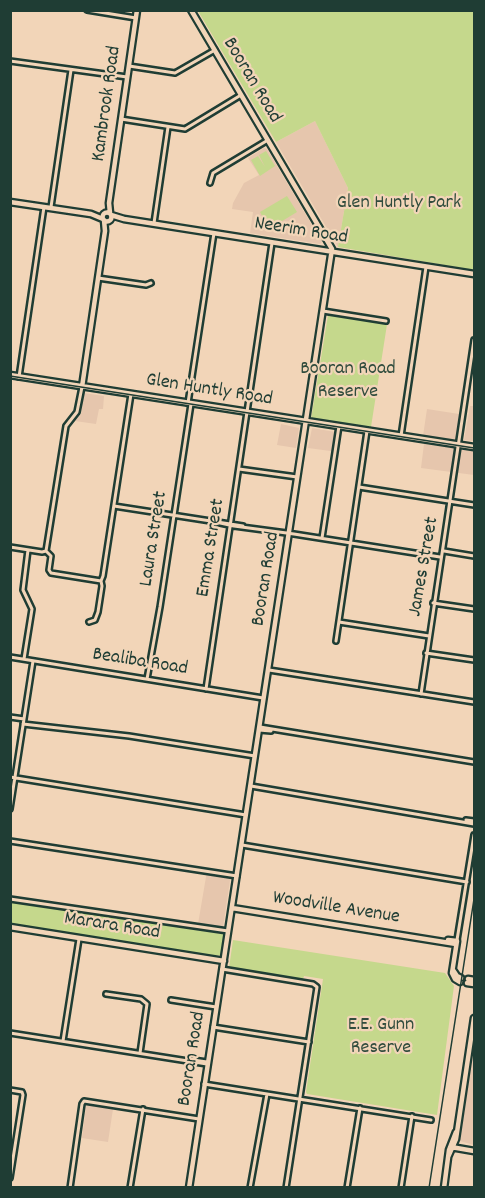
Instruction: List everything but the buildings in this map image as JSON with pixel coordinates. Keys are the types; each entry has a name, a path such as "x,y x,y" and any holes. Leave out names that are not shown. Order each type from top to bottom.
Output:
{"street":[{"path":"87,10 136,18"},
{"name":"Kambrook Road","path":"82,387 137,10"},
{"name":"Booran Road","path":"189,1188 332,252 331,246 191,10"},
{"path":"129,66 175,73 215,50"},
{"path":"10,61 127,77"},
{"path":"51,208 70,70"},
{"path":"121,119 185,129 242,95"},
{"path":"154,224 168,127"},
{"path":"210,183 213,173 268,140"},
{"name":"Neerim Road","path":"10,202 474,274"},
{"path":"19,377 44,207"},
{"name":"Laura Street","path":"147,679 174,516 214,233"},
{"name":"Emma Street","path":"206,689 272,242"},
{"path":"401,436 426,267"},
{"path":"98,278 146,285 151,283"},
{"path":"323,311 386,321"},
{"name":"James Street","path":"421,694 474,340"},
{"name":"Glen Huntly Road","path":"10,375 474,447"},
{"path":"82,387 77,411 66,426 46,551 51,558 50,571 52,574 100,581"},
{"path":"89,622 95,620 97,615 102,586 100,581 103,576 131,394"},
{"path":"322,538 339,426"},
{"path":"336,641 367,430"},
{"path":"239,469 297,477"},
{"path":"359,488 474,505"},
{"path":"114,506 440,557"},
{"path":"10,547 46,551"},
{"path":"24,659 32,609 23,588 28,550"},
{"path":"444,551 474,556"},
{"path":"434,603 474,609"},
{"path":"339,622 429,636"},
{"path":"426,653 474,660"},
{"name":"Bealiba Road","path":"10,657 264,698"},
{"path":"10,809 13,777 33,661"},
{"path":"268,669 474,702"},
{"path":"10,717 255,756"},
{"path":"259,728 474,762"},
{"path":"13,777 246,815"},
{"path":"250,788 474,822"},
{"path":"461,980 453,967 474,836"},
{"path":"10,841 237,878"},
{"path":"242,846 467,882"},
{"path":"10,899 228,933"},
{"name":"Woodville Avenue","path":"232,908 456,942"},
{"name":"Marara Road","path":"10,927 224,959"},
{"path":"63,1041 79,937"},
{"path":"222,969 316,985 318,988 286,1188"},
{"path":"467,981 474,982"},
{"path":"106,994 141,999 147,1004 140,1053"},
{"path":"171,1000 216,1008"},
{"path":"444,1188 448,1157 456,1132 474,1018"},
{"path":"213,1027 309,1042"},
{"path":"10,1033 208,1063"},
{"path":"204,1084 431,1120"},
{"path":"10,1090 23,1093 10,1178"},
{"path":"250,1188 267,1094"},
{"path":"70,1188 84,1101 199,1117"},
{"path":"347,1188 360,1108"},
{"path":"130,1188 142,1109"},
{"path":"401,1188 412,1116"},
{"path":"452,1148 473,1151"}],"shaded area":[{"path":"315,121 348,188 338,247 276,142"},
{"path":"264,148 267,149 322,242 320,244 250,233 253,212 232,209 244,183 259,175 248,158"},
{"path":"84,393 104,396 103,409 99,409 96,424 75,421 81,414"},
{"path":"470,406 474,406 474,441 464,440"},
{"path":"427,409 459,414 456,440 423,436"},
{"path":"281,424 299,428 296,448 277,445"},
{"path":"312,428 341,433 338,452 308,448"},
{"path":"424,444 474,451 474,475 421,468"},
{"path":"207,871 231,874 222,934 197,930"},
{"path":"474,1048 474,1145 460,1141"},
{"path":"88,1105 113,1109 108,1142 82,1138"}],"green space":[{"name":"Glen Huntly Park","path":"198,11 474,11 474,270 338,247 348,188 315,121 276,142"},
{"path":"266,151 275,166 260,176 251,160 258,156 265,167 259,155"},
{"path":"287,196 297,212 269,229 260,212"},
{"name":"Booran Road Reserve","path":"329,309 388,318 371,427 311,419"},
{"path":"10,901 223,934 221,955 215,956 11,925"},
{"name":"E.E. Gunn Reserve","path":"233,940 445,973 454,986 437,1115 307,1094 323,979 304,976 303,979 229,968"}],"tram line":[{"path":"10,376 474,448"}],"railway":[{"path":"429,1188 474,899"}]}
